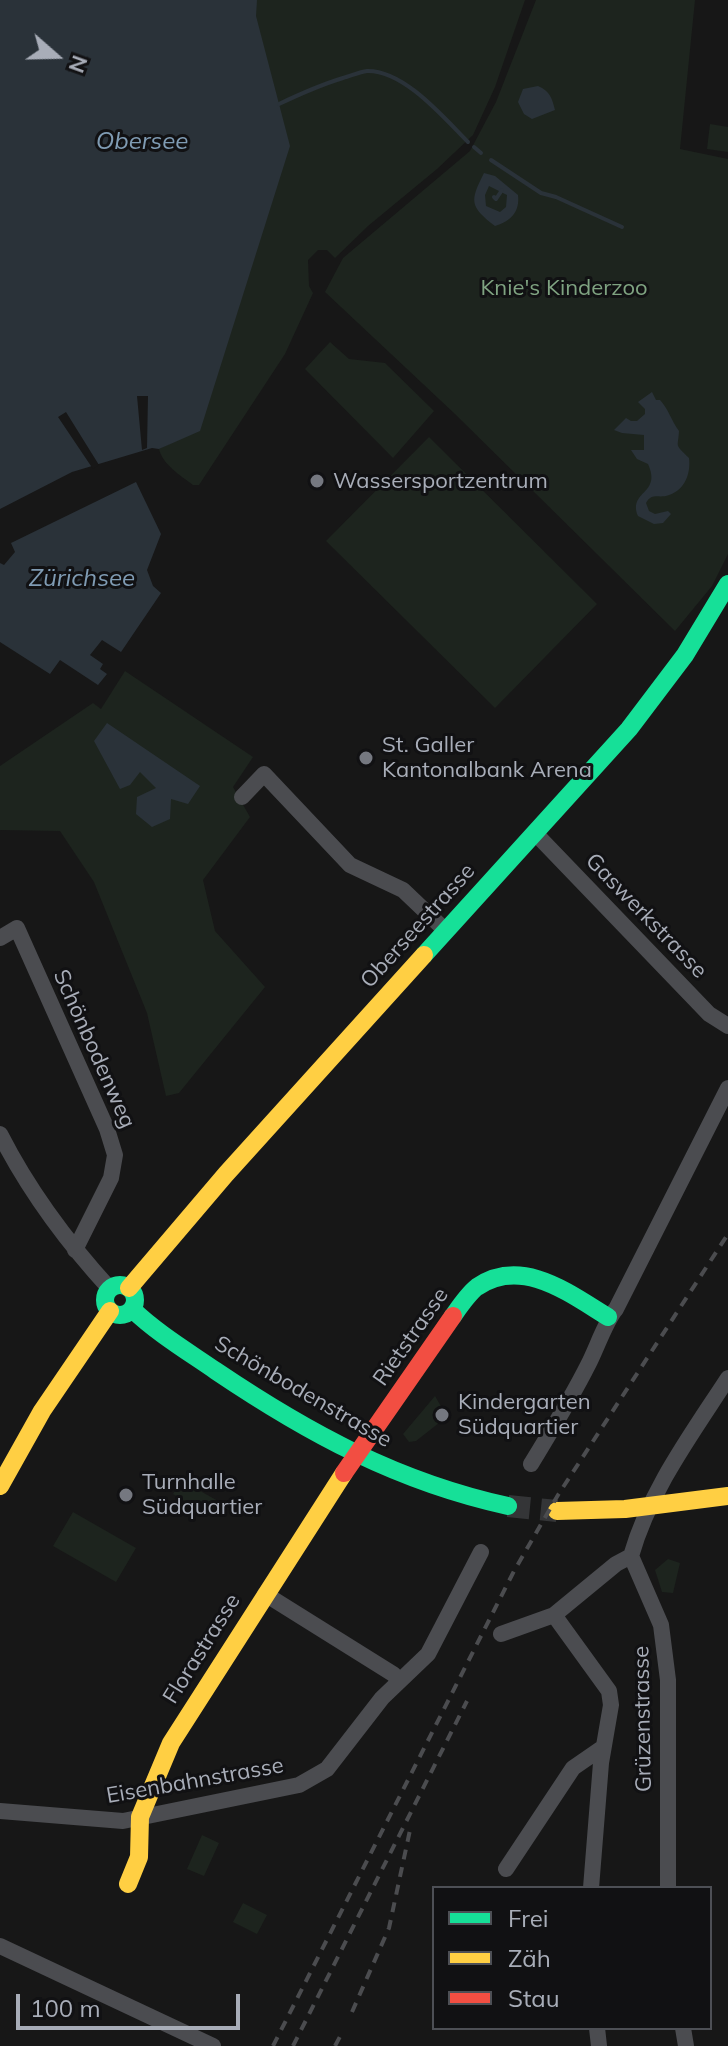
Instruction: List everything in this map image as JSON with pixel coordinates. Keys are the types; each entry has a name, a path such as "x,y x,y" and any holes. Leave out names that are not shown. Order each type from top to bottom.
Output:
{"street":[{"name":"Oberseestrasse","path":"129,1288 226,1174 629,729 694,641 728,584"},
{"path":"242,797 264,774 350,865 403,890 446,931"},
{"name":"Gaswerkstrasse","path":"535,833 709,1014 728,1026"},
{"name":"Schönbodenweg","path":"0,938 17,928 107,1129 115,1155 111,1178 75,1250"},
{"path":"531,1464 606,1330 608,1317 616,1309 728,1088"},
{"path":"0,1134 20,1173 75,1250 110,1289"},
{"name":"Rietstrasse","path":"357,1456 475,1288 494,1278 513,1274 553,1284 608,1317"},
{"path":"119,1285 129,1288 134,1298 132,1309 122,1315 110,1311 105,1300 110,1289 119,1285"},
{"name":"Schönbodenstrasse","path":"132,1309 148,1325 233,1383 357,1456 441,1490 508,1506"},
{"path":"0,1486 42,1411 110,1311"},
{"path":"501,1634 554,1615 616,1564 631,1556 649,1506 664,1477 728,1378"},
{"name":"Florastrasse","path":"128,1884 139,1857 140,1817 171,1743 357,1456"},
{"path":"557,1511 600,1511 728,1496"},
{"name":"Eisenbahnstrasse","path":"0,1811 123,1821 299,1785 316,1777 336,1760 382,1698 428,1654 481,1552"},
{"name":"Grüzenstrasse","path":"631,1556 661,1625 665,1645 668,1680 668,1886"},
{"path":"265,1594 399,1680"},
{"path":"554,1615 609,1691 611,1705 602,1748 591,1886"},
{"path":"506,1869 573,1768 602,1748"},
{"path":"0,1946 213,2046"}],"green space":[{"path":"129,0 525,0 495,87 473,135 335,258 327,250 318,250 308,260 309,286 313,293 285,354 199,485 193,485 173,469 159,449 171,443"},
{"name":"Knie's Kinderzoo","path":"536,0 695,0 680,149 728,159 728,554 712,586 675,631 455,414 325,292 343,258 470,151 496,102"},
{"path":"710,124 728,127 728,152 707,149"},
{"path":"330,342 349,359 385,363 434,411 393,458 305,369"},
{"path":"429,437 597,604 495,708 326,541"},
{"path":"125,671 253,757 233,787 250,817 203,880 215,931 265,987 179,1093 166,1096 147,1013 94,882 60,831 0,830 0,766 93,703 101,709"},
{"path":"435,1396 444,1419 416,1441 409,1442 403,1434"},
{"path":"181,1480 218,1501 210,1516 173,1494"},
{"path":"73,1512 136,1548 116,1582 53,1546"},
{"path":"668,1559 680,1563 673,1593 662,1592 655,1570"},
{"path":"202,1835 219,1843 204,1876 187,1869"},
{"path":"243,1903 267,1915 257,1934 233,1922"}],"water":[{"name":"Obersee","path":"0,0 257,0 256,16 290,146 200,431 159,449 152,448 72,472 0,509"},
{"path":"538,86 550,95 555,110 532,119 524,114 518,102 523,89"},
{"path":"484,173 495,176 518,195 518,206 510,218 495,226 480,213 474,202","holes":["489,186 507,195 506,207 500,212 486,206 485,195"]},
{"path":"652,392 679,431 678,446 689,458 688,475 679,489 669,495 653,497 646,503 649,511 655,514 668,511 671,514 663,523 654,524 638,516 636,508 637,501 651,482 648,464 637,459 631,450 644,450 644,435 614,430 626,418 637,421 645,414 645,409 638,402"},
{"name":"Zürichsee","path":"136,482 161,534 147,570 153,586 161,593 121,652 102,640 90,655 103,664 100,669 107,674 98,685 60,660 50,674 0,642 0,563 4,565 15,552 11,543"},
{"path":"107,723 200,786 188,804 171,799 170,819 152,827 136,814 137,797 156,788 140,772 130,785 120,789 94,741"}],"pier":[{"path":"137,396 148,396 147,448 142,450"},
{"path":"66,412 99,465 93,469 58,417"}],"waterway":[{"path":"279,104 358,73 381,73 395,78 422,97 468,142"},
{"path":"474,147 481,153"},
{"path":"491,160 541,193 622,227"},
{"path":"494,197 496,199 502,190"}],"tunnel":[{"path":"508,1506 557,1511"}],"railway":[{"path":"273,2046 514,1571 558,1495 728,1234"},
{"path":"293,2046 467,1701"},
{"path":"352,2012 389,1928 410,1830"},
{"path":"335,2046 343,2031"}],"traffic: fast":[{"path":"424,955 629,729 685,655 728,584"},
{"path":"453,1316 477,1287 494,1278 511,1275 528,1277 562,1289 608,1317"},
{"path":"120,1285 126,1286 134,1294 135,1300 134,1306 126,1314 120,1315 114,1314 106,1306 105,1300 106,1294 114,1286 120,1285"},
{"path":"132,1309 216,1371 320,1435 429,1484 508,1506"}],"traffic: slow":[{"path":"129,1288 226,1174 424,955"},
{"path":"0,1486 42,1411 110,1311"},
{"path":"128,1884 139,1857 140,1817 171,1743 344,1473"},
{"path":"557,1511 625,1509 728,1496"}],"traffic: jam":[{"path":"344,1473 453,1316"}],"place":[{"name":"Wassersportzentrum","path":"317,481"},
{"name":"St. Galler Kantonalbank Arena","path":"366,758"},
{"name":"Kindergarten Südquartier","path":"442,1415"},
{"name":"Turnhalle Südquartier","path":"126,1495"}]}
